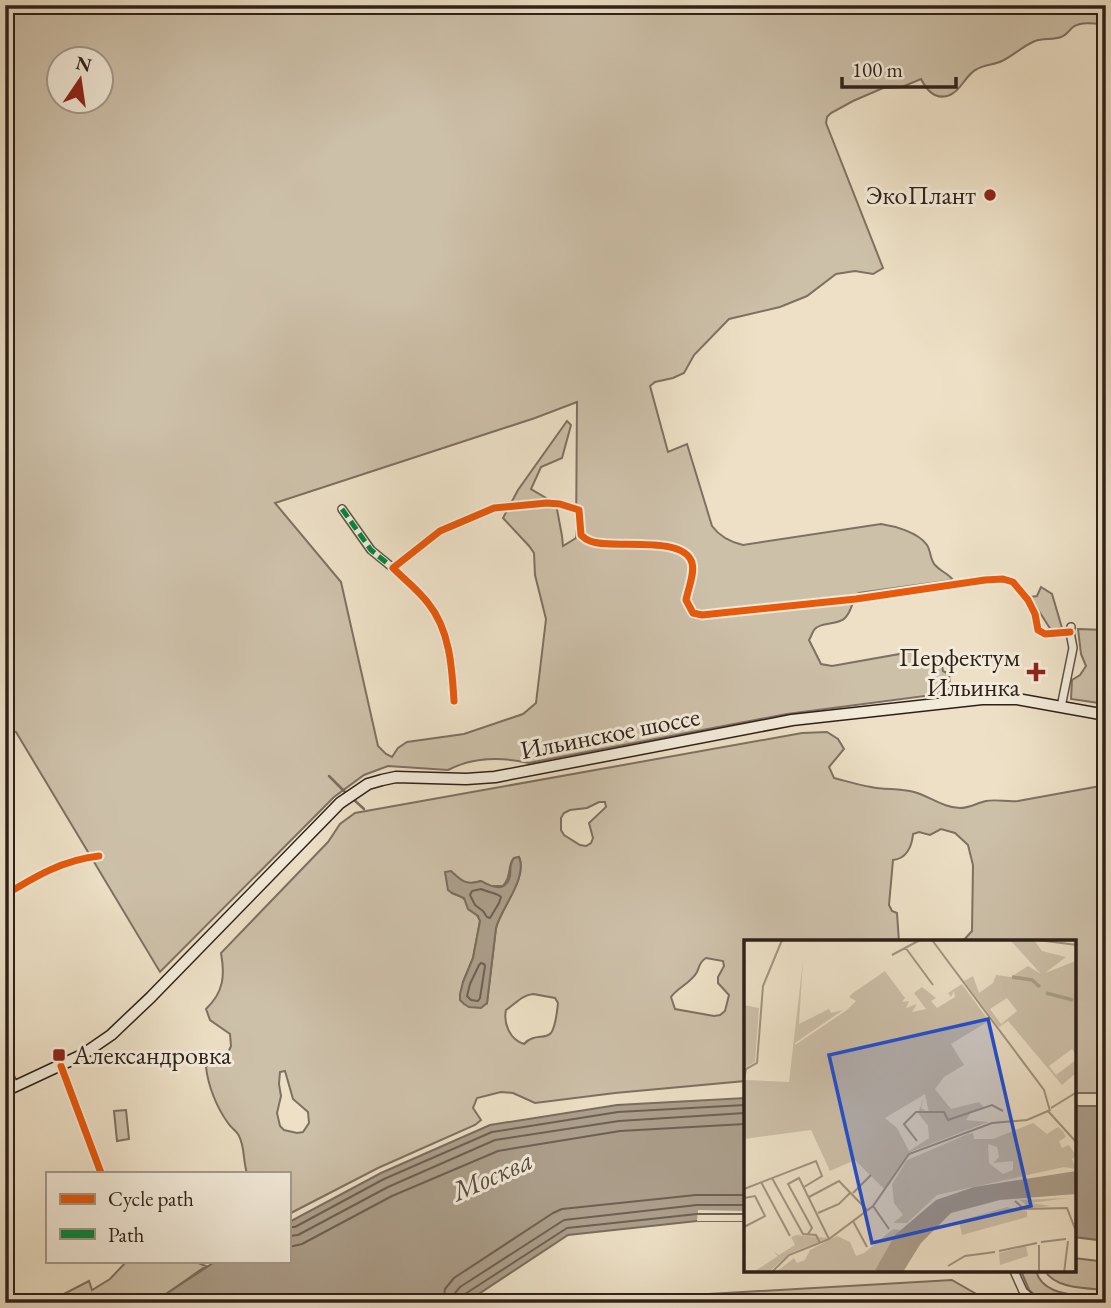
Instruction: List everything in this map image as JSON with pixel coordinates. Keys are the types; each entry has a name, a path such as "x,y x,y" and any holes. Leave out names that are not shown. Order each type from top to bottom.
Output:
{"main road":[{"name":"Ильинское шоссе","path":"10,1089 82,1055 110,1035 151,997 340,803 368,784 382,779 466,779 495,776 792,720 958,701 1004,698 1106,715"}],"street":[{"path":"393,568 440,531 494,508 547,503 579,510 581,535 588,541 657,545 678,550 689,557 692,570 686,600 693,613 702,615 1003,579 1013,582 1028,600 1035,614 1038,630 1045,634 1071,629 1073,648 1061,706"},
{"path":"342,509 371,550 429,604 444,631 452,665 454,701"},
{"path":"5,895 41,873 82,858 99,856"},
{"path":"5,1066 10,1089"},
{"path":"61,1066 101,1172"},
{"path":"1015,1273 1023,1291 1036,1303"}],"shaded area":[{"path":"5,5 1106,5 1106,25 1081,24 1061,37 1026,45 1002,61 977,69 950,95 936,95 928,90 921,79 902,87 883,88 831,113 826,123 883,268 873,274 855,271 836,274 807,296 780,307 729,319 694,355 684,373 650,386 668,452 687,444 712,526 726,538 743,545 881,524 906,530 923,540 933,563 953,580 859,593 845,618 817,627 809,640 821,664 832,666 911,652 915,662 941,661 943,671 949,674 948,693 787,714 529,763 488,759 448,770 388,766 364,775 334,797 160,972 16,732 5,732","holes":["577,402 576,538 563,546 556,504 531,489 541,467 562,458 571,425 567,421 518,490 503,518 534,553 535,575 546,619 536,703 523,714 464,734 407,742 398,748 392,757 378,746 341,582 275,503"]},
{"path":"1041,587 1052,594 1062,628 1051,630 1030,597 1037,596"},
{"path":"1078,629 1106,630 1106,704 1071,699 1072,680 1080,675 1086,666 1081,654"},
{"path":"827,732 838,739 844,749 829,767 834,778 871,787 914,792 954,807 967,807 990,800 1018,801 1106,785 1106,1029 1101,1033 1101,1039 1106,1045 1106,1093 1076,1093 1076,940 964,940 972,931 973,865 968,845 955,833 941,829 930,835 919,832 913,834 908,852 893,860 889,905 892,911 897,913 899,940 744,940 744,1081 535,1103 513,1093 501,1092 477,1098 473,1108 481,1120 475,1125 378,1168 290,1213 290,1172 247,1172 241,1140 217,1104 206,1067 215,1059 226,1057 231,1046 230,1034 210,1020 206,1009 222,983 221,953 328,842 340,824 355,813 802,733","holes":["605,802 606,807 589,823 593,838 591,843 580,845 564,835 561,830 564,813 587,808","519,857 520,874 496,928 487,1003 463,982 473,958 480,921 465,900 452,893 455,875 466,883 481,881 491,886 503,886 508,879 513,859","706,958 723,961 718,983 729,995 725,1011 714,1016 675,1009 671,997 694,976","533,994 555,998 558,1003 555,1023 551,1033 524,1044 511,1035 505,1015 506,1010 519,1000","285,1071 293,1099 308,1112 309,1123 303,1132 284,1130 280,1126 277,1113 281,1096 280,1072"]},
{"path":"126,1110 129,1139 117,1141 114,1111"},
{"path":"1076,1258 1106,1262 1106,1290 1081,1288 1050,1277 1047,1273 1076,1273"},
{"path":"196,1262 206,1266 157,1303 42,1303 89,1281 92,1290 110,1279 125,1263"},
{"path":"1022,1273 1037,1273 1045,1285 1059,1292 1093,1298 1091,1303 1044,1303 1029,1290"},
{"path":"952,1280 992,1303 606,1303 606,1300"}],"water":[{"path":"519,857 520,874 496,928 487,1003 481,1008 469,1007 460,1000 460,994 473,958 480,921 478,916 468,909 464,898 448,890 445,872 451,871 468,882 481,881 494,887 502,887 510,876 512,860"},
{"name":"Москва","path":"744,1098 744,1221 697,1221 568,1235 465,1303 157,1303 166,1294 214,1262 290,1262 290,1221 381,1173 490,1125 617,1105"},
{"path":"1076,1106 1106,1106 1106,1241 1076,1237"}],"pier":[{"path":"698,1210 744,1211 744,1221 697,1221"}],"waterway":[{"path":"329,776 345,792"},
{"path":"352,798 364,809"}],"marked path":[{"path":"342,509 371,550 393,568"}],"cycle path":[{"path":"454,701 451,663 441,625 424,598 393,568 440,531 494,508 560,504 579,510 581,535 590,541 662,546 686,554 693,567 686,600 693,613 702,615 856,599 1003,579 1013,582 1028,600 1035,614 1038,630 1045,634 1070,632"},
{"path":"5,895 62,865 99,856"},
{"path":"61,1066 101,1172"}],"place":[{"name":"ЭкоПлант","path":"990,195"},
{"name":"Перфектум Ильинка","path":"1036,672"},
{"name":"Александровка","path":"59,1055"}]}
